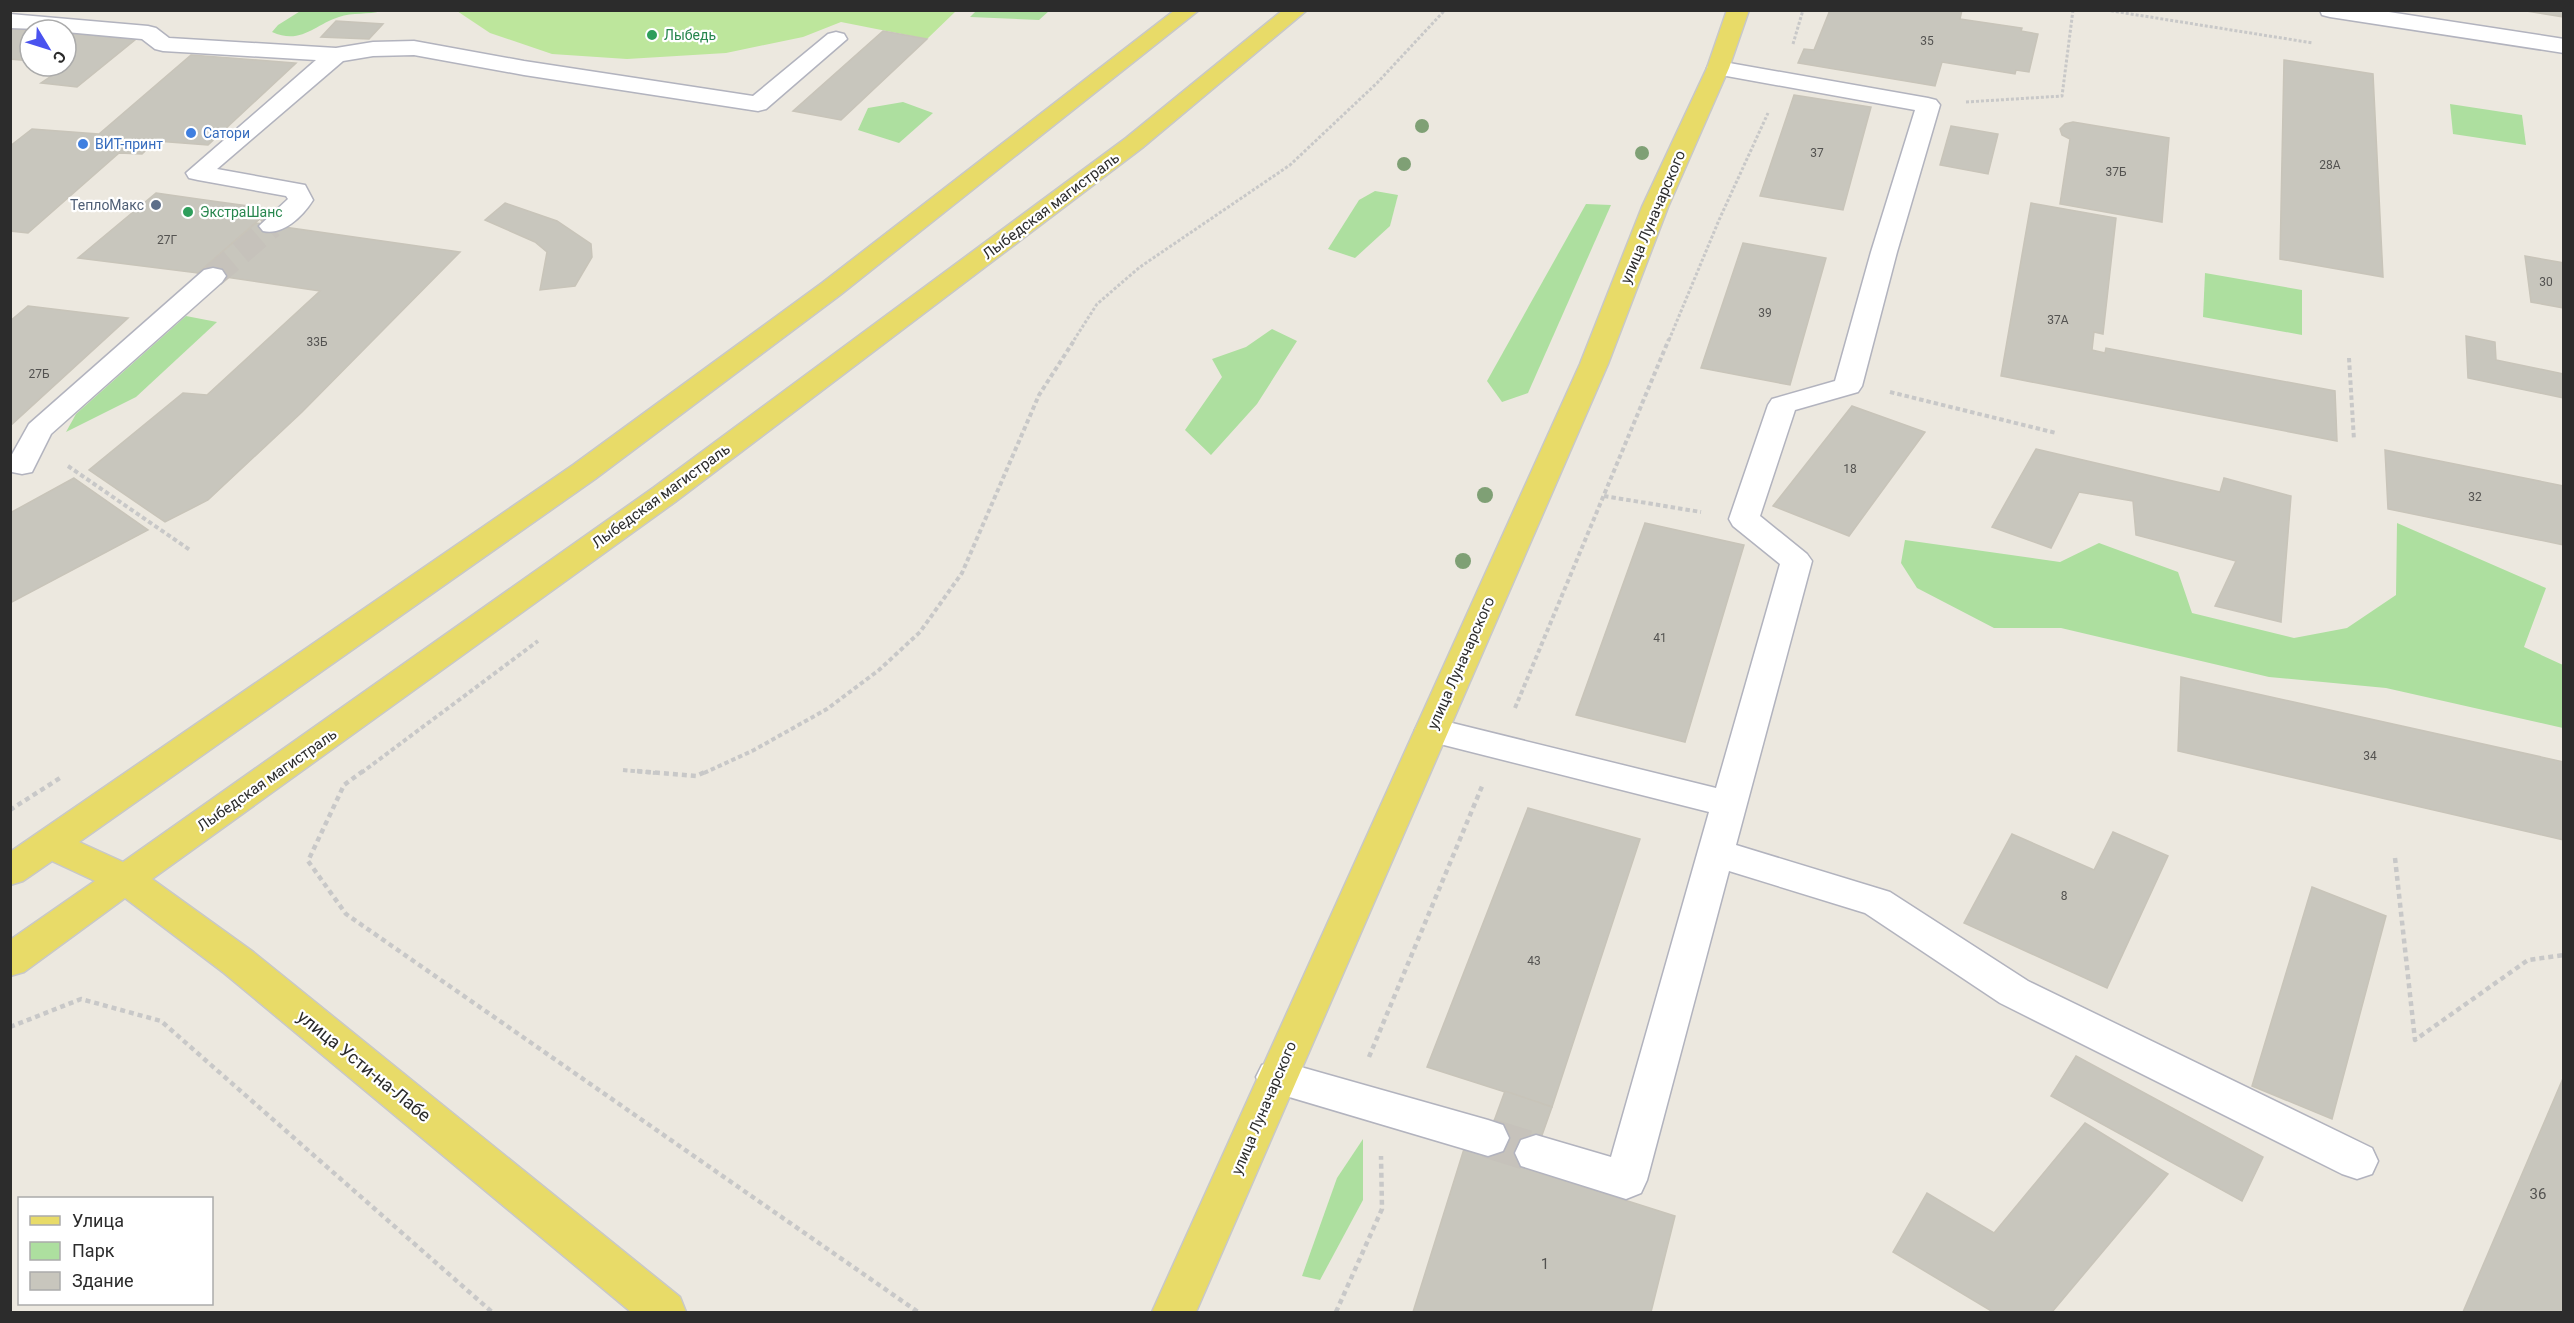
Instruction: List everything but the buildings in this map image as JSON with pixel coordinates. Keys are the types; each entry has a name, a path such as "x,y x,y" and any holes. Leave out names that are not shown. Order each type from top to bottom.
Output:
{"main road":[{"path":"10,871 584,472 831,290 1189,10"},
{"name":"Лыбедская магистраль","path":"10,962 674,488 1134,143 1297,10"},
{"name":"улица Луначарского","path":"1174,1312 1276,1077 1594,364 1655,207 1718,68 1738,10"},
{"name":"улица Усти-на-Лабе","path":"49,844 126,879 238,962 664,1312"}],"street":[{"path":"2330,10 2564,46"},
{"path":"10,21 148,33 163,44 336,55 373,49 414,48 524,68 758,104 836,39"},
{"path":"272,225 301,200 296,190 198,172 336,55"},
{"path":"1536,1153 1626,1180 1796,561 1744,519 1782,405 1848,386 1884,252 1928,105 1718,68"},
{"path":"22,465 39,430 213,276"},
{"path":"1432,730 1728,804"},
{"path":"1715,853 1876,902 2014,992 2357,1161"},
{"path":"1276,1077 1488,1138"}],"path":[{"path":"623,770 696,776 754,750 827,709 879,670 920,632 963,573 1039,395 1097,304 1140,267 1290,165 1377,83 1445,10"},
{"path":"1335,1312 1382,1209 1381,1144 1351,1099 1719,220 1783,80 1803,10"},
{"path":"1928,105 2062,96 2073,10"},
{"path":"2349,358 2354,440"},
{"path":"1848,386 1909,395 2056,433"},
{"path":"76,471 190,550"},
{"path":"1604,496 1744,519"},
{"path":"344,785 308,861 346,914 918,1312"},
{"path":"2395,858 2415,1040 2528,960 2564,955"},
{"path":"10,1028 81,999 162,1021 492,1312"}],"green space":[{"path":"302,10 381,11 344,15 299,35 282,35 272,32 278,25"},
{"name":"Лыбедь","path":"457,11 956,11 927,39 841,22 803,37 726,53 627,59 552,54 490,33"},
{"path":"976,11 1049,11 1039,20 970,17"},
{"path":"903,102 933,113 899,143 858,130 868,108"},
{"path":"2450,104 2522,115 2526,145 2453,134"},
{"path":"1375,191 1398,195 1390,226 1355,258 1328,249 1359,200"},
{"path":"1586,204 1611,205 1528,393 1502,402 1487,381"},
{"path":"2205,273 2302,290 2302,335 2203,317"},
{"path":"186,316 217,322 136,397 66,432 76,414"},
{"path":"1272,329 1297,341 1257,404 1211,455 1185,430 1222,377 1212,359 1246,347"},
{"path":"2397,523 2546,588 2524,647 2563,665 2563,728 2386,688 2269,677 2061,628 1994,628 1917,588 1901,563 1905,540 2060,562 2099,543 2178,572 2192,613 2294,638 2347,628 2396,595"},
{"path":"1363,1139 1363,1200 1320,1280 1302,1276 1337,1178"}],"tunnel":[{"path":"213,276 272,226"},
{"path":"1488,1138 1536,1153"}],"place":[{"name":"Лыбедь","path":"652,35"},
{"name":"Сатори","path":"191,133"},
{"name":"ВИТ-принт","path":"83,144"},
{"name":"ТеплоМакс","path":"156,205"},
{"name":"ЭкстраШанс","path":"188,212"}]}
